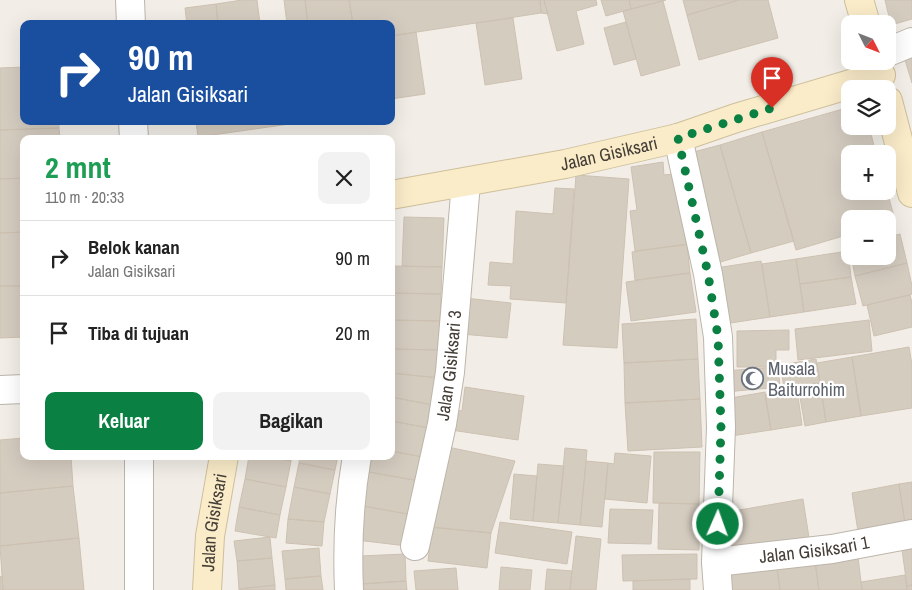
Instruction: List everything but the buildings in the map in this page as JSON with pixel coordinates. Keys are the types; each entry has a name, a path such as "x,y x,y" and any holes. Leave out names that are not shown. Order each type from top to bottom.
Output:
{"street":[{"path":"130,0 131,20"},
{"path":"859,0 863,15"},
{"path":"896,56 912,42"},
{"name":"Jalan Gisiksari","path":"395,194 565,164 678,138 879,70"},
{"path":"896,132 912,193"},
{"path":"678,138 708,274 718,337 721,427 716,562 718,590"},
{"name":"Jalan Gisiksari 3","path":"415,546 442,424 450,372 466,182"},
{"path":"0,390 20,389"},
{"path":"139,460 139,590"},
{"name":"Jalan Gisiksari","path":"207,590 210,536 223,460"},
{"path":"349,590 347,548 356,460"},
{"name":"Jalan Gisiksari 1","path":"716,562 832,549 912,534"}],"place":[{"name":"Musala Baiturrohim","path":"752,379"}],"route":[{"path":"718,524 721,427 718,337 708,274 678,138 772,108"}]}
